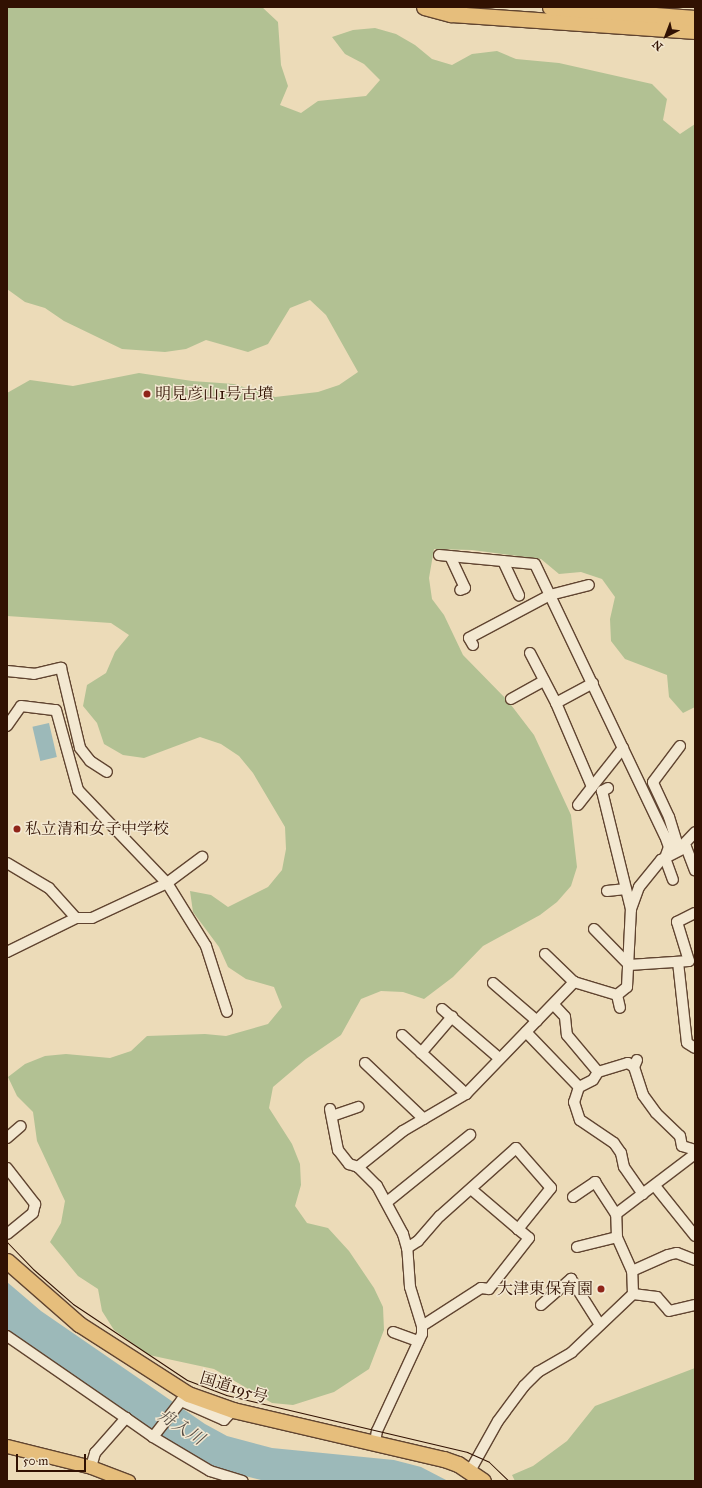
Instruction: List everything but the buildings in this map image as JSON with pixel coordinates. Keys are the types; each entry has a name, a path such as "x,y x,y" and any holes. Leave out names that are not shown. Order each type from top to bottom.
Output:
{"highway":[{"path":"424,7 451,14 695,31"},
{"path":"550,7 628,10 695,18"},
{"name":"国道195号","path":"7,1261 63,1311 154,1373 188,1394 233,1410 444,1459 470,1471 483,1481"}],"main road":[{"path":"7,1446 91,1466 128,1481"}],"street":[{"path":"439,555 535,564 593,683 669,848"},
{"path":"450,556 465,588 460,590"},
{"path":"503,561 519,596"},
{"path":"473,645 469,638 550,594 589,584"},
{"path":"530,653 556,703 592,787"},
{"path":"7,671 34,674 61,668 80,748 90,761 107,772"},
{"path":"511,699 544,681"},
{"path":"556,703 593,683"},
{"path":"7,726 21,706 56,710 78,790 167,883 206,946 227,1012"},
{"path":"680,746 653,782 669,817 685,845 695,870"},
{"path":"578,805 623,748"},
{"path":"608,788 602,791 631,909 627,987 617,995"},
{"path":"669,817 677,843 669,848 665,858 673,880"},
{"path":"631,909 639,887 660,860 685,845 695,832"},
{"path":"7,952 76,918 92,918 167,883 202,857"},
{"path":"7,863 49,888 76,918"},
{"path":"607,891 626,889"},
{"path":"594,929 629,965 689,961 677,922 695,913"},
{"path":"545,954 574,982 617,995"},
{"path":"678,962 687,1043 695,1048"},
{"path":"358,1167 403,1131 466,1094 499,1058 554,1004 559,996 574,982"},
{"path":"493,983 537,1021"},
{"path":"617,995 620,1008"},
{"path":"554,1004 565,1017 567,1035 598,1072"},
{"path":"442,1009 499,1058"},
{"path":"421,1053 452,1017"},
{"path":"526,1032 579,1087"},
{"path":"402,1035 466,1094"},
{"path":"643,1194 624,1167 621,1153 614,1143 580,1120 574,1102 579,1087 593,1080 598,1072 628,1063 635,1063 643,1095 656,1113 680,1136 682,1146 695,1150"},
{"path":"365,1064 424,1119"},
{"path":"358,1107 331,1113 338,1150 349,1164 358,1167 377,1186 387,1202 407,1248 410,1287 422,1326 418,1341 377,1431 375,1442"},
{"path":"7,1138 21,1126"},
{"path":"387,1202 470,1135"},
{"path":"407,1248 418,1241 440,1216 516,1148 551,1188 518,1229"},
{"path":"616,1214 655,1186 662,1176 695,1154"},
{"path":"7,1168 35,1204 33,1213 7,1234"},
{"path":"470,1471 498,1421 524,1386 538,1372 572,1352 633,1294 632,1271 617,1237 616,1214 595,1182 573,1197"},
{"path":"655,1186 695,1236"},
{"path":"422,1326 481,1288 489,1289 529,1238 471,1189"},
{"path":"577,1247 617,1237"},
{"path":"632,1271 668,1254 677,1254 695,1260"},
{"path":"541,1305 571,1279 600,1325"},
{"path":"633,1294 657,1298 669,1311 695,1305"},
{"path":"393,1332 418,1341"},
{"path":"7,1336 126,1418 210,1471 242,1481"},
{"path":"154,1436 181,1401 224,1420 233,1410"},
{"path":"91,1466 95,1454 126,1418"}],"green space":[{"path":"7,7 262,7 278,22 281,65 288,86 280,105 301,113 318,101 366,96 380,80 364,64 345,54 332,37 353,30 375,28 396,34 415,45 432,59 452,65 472,54 497,51 516,59 559,63 652,84 667,99 663,120 680,134 695,124 695,707 683,713 669,697 667,675 625,659 611,641 610,619 615,597 602,579 581,572 559,574 541,559 472,550 434,549 429,578 432,599 444,615 463,655 508,701 534,735 571,815 577,867 571,886 557,902 540,915 483,946 453,977 424,999 403,992 381,991 361,999 341,1035 306,1059 273,1087 269,1108 292,1144 300,1164 301,1185 295,1206 307,1223 328,1228 349,1251 374,1288 383,1307 384,1330 369,1369 334,1392 293,1405 272,1403 214,1369 149,1355 114,1330 102,1311 98,1289 78,1276 50,1242 61,1223 65,1201 37,1141 33,1112 17,1096 8,1077 25,1064 45,1056 66,1054 110,1058 131,1051 147,1036 205,1034 226,1036 268,1024 282,1007 274,987 246,979 228,967 219,947 193,912 190,891 211,895 228,907 268,887 282,870 286,849 285,827 253,773 239,756 221,744 200,737 144,758 123,755 104,744 97,723 83,706 87,685 106,673 115,652 129,635 111,623 7,616 7,393 30,380 73,386 139,373 192,381 234,384 275,397 318,392 339,385 358,372 326,315 310,300 290,308 268,344 248,352 206,340 186,349 165,352 122,349 64,321 45,308 25,302 7,289"},
{"path":"695,1368 695,1481 515,1481 512,1475 533,1466 567,1441 595,1406"}],"water":[{"path":"49,723 57,757 40,761 32,727"},
{"name":"舟入川","path":"7,1282 41,1311 205,1424 227,1436 272,1448 394,1460 421,1467 448,1481 265,1481 221,1470 187,1453 7,1330"}],"tram line":[{"path":"7,1242 33,1269 73,1304 187,1380 226,1395 467,1452 489,1462 509,1481"}],"place":[{"name":"明見彦山1号古墳","path":"147,394"},
{"name":"私立清和女子中学校","path":"17,829"},
{"name":"大津東保育園","path":"601,1289"}]}
